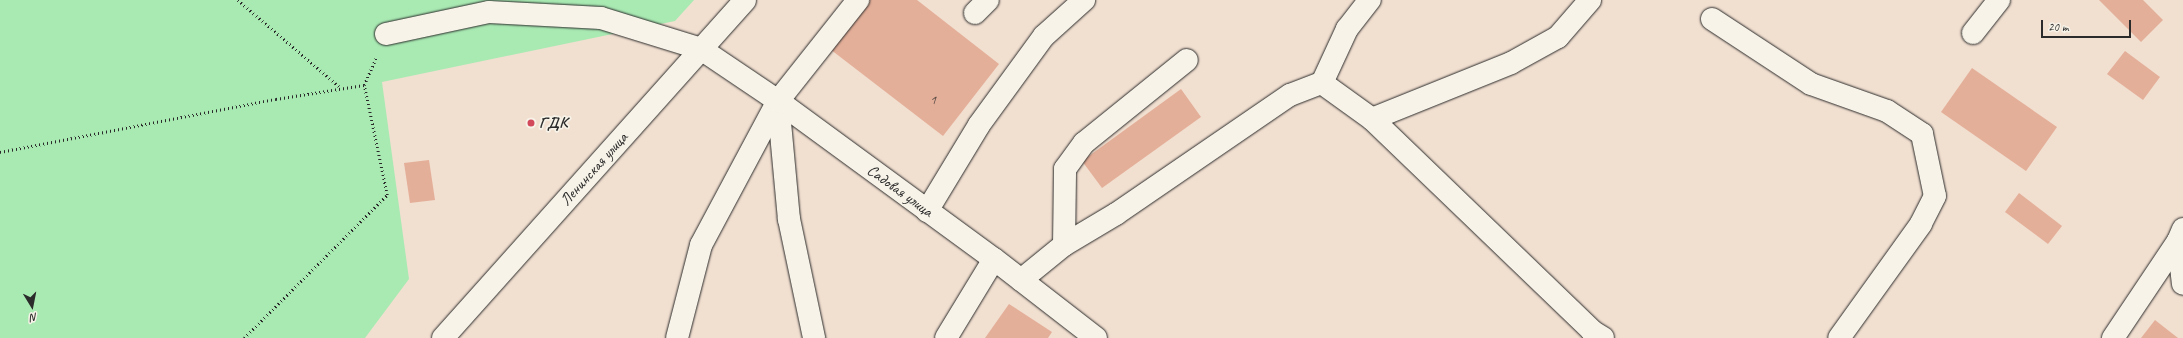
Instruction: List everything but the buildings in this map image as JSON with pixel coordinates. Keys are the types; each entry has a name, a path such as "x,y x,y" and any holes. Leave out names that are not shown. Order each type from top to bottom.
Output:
{"street":[{"name":"Ленинская улица","path":"443,338 745,0"},
{"path":"677,338 701,245 778,101 858,0"},
{"path":"927,211 979,125 1044,36 1084,0"},
{"path":"1020,280 1064,245 1116,214 1290,95 1322,83 1347,29 1370,0"},
{"path":"1372,120 1511,64 1558,37 1590,0"},
{"path":"1973,33 1999,0"},
{"name":"Садовая улица","path":"386,34 489,12 601,18 701,49 778,101 994,259 1096,338"},
{"path":"1712,19 1811,84 1887,111 1922,134 1935,196 1920,224 1839,338"},
{"path":"1064,245 1063,206 1065,169 1084,143 1187,60"},
{"path":"1322,83 1372,120 1592,331 1603,338"},
{"path":"778,101 789,219 814,338"},
{"path":"2181,237 2183,284"},
{"path":"2113,338 2181,237"},
{"path":"946,338 994,259"}],"path":[{"path":"238,0 341,88"},
{"path":"244,338 387,195 364,85 386,34"},
{"path":"0,152 341,88 364,85"}],"green space":[{"path":"0,0 694,0 675,21 382,82 409,279 365,338 0,338"}],"place":[{"name":"ГДК","path":"531,123"}]}
